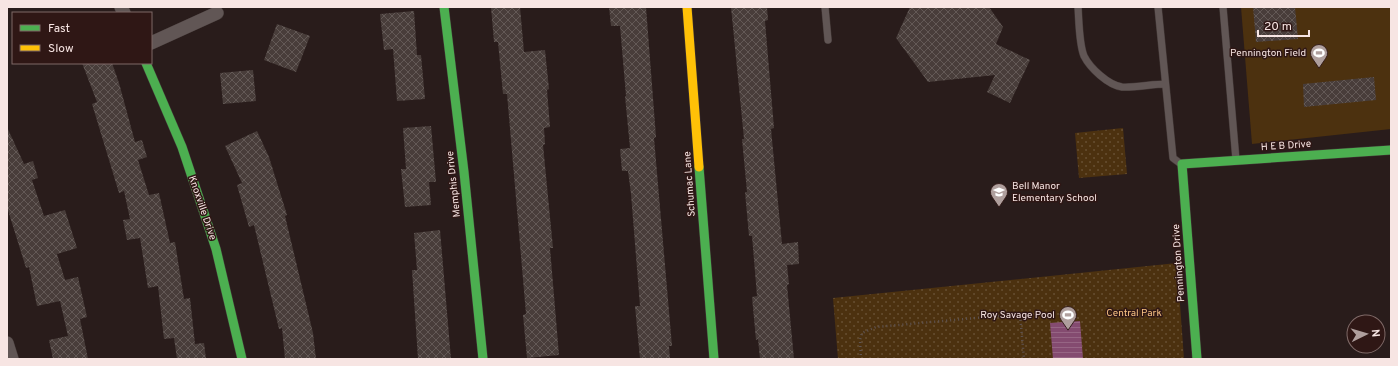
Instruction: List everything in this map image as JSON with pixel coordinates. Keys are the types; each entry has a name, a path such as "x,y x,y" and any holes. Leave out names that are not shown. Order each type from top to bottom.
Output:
{"street":[{"name":"Memphis Drive","path":"444,7 464,172 482,359"},
{"name":"Schumac Lane","path":"687,7 714,359"},
{"path":"152,43 218,13"},
{"name":"Knoxville Drive","path":"146,64 182,147 216,249 242,359"},
{"name":"H E B Drive","path":"1182,164 1391,150"},
{"name":"Pennington Drive","path":"1182,164 1197,359"},
{"path":"7,343 12,359"}],"lane":[{"path":"825,7 828,40"},
{"path":"1078,7 1080,36 1084,56 1094,70 1106,80 1122,87 1165,84"},
{"path":"1158,7 1173,158 1182,164"},
{"path":"1223,7 1236,161"}],"path":[{"path":"861,359 860,340 862,333 868,329 876,327 1020,314 1024,359"}],"green space":[{"name":"Pennington Field","path":"1241,7 1391,7 1391,129 1252,144"},
{"path":"1123,128 1127,174 1079,178 1075,133"},
{"name":"Central Park","path":"1177,263 1184,359 838,359 833,298"}],"shaded area":[{"path":"1080,321 1083,359 1053,359 1050,323"}],"building":[{"path":"491,7 520,7 524,52 545,50 549,89 547,90 550,127 544,128 545,144 543,145 553,248 550,248 559,355 527,358 523,315 526,314 507,94 503,94 498,42 494,42"},
{"path":"609,7 646,7 656,137 654,138 672,346 669,346 670,359 640,359 635,306 640,306 631,194 628,171 622,171 620,149 630,148 620,26 611,26"},
{"path":"731,7 767,7 768,20 765,21 774,128 771,129 782,244 798,242 799,264 787,265 789,284 787,285 794,359 760,359 758,339 756,340 752,297 757,296 752,236 749,236 745,192 747,192 742,139 744,139"},
{"path":"910,7 989,7 1003,27 996,44 1030,60 1010,103 987,92 995,75 928,82 896,38"},
{"path":"1253,7 1295,7 1298,39 1256,42"},
{"path":"414,11 417,55 421,55 425,99 397,101 393,49 384,50 380,14"},
{"path":"277,24 310,36 296,72 264,60"},
{"path":"82,64 112,64 135,142 142,140 147,157 138,160 149,195 159,193 170,243 175,242 184,299 190,298 195,344 204,343 206,359 177,359 174,338 164,339 158,286 148,288 140,238 127,240 123,220 130,219 124,191 119,193 92,104 97,102"},
{"path":"253,70 256,101 223,104 220,73"},
{"path":"1374,77 1376,100 1304,107 1303,84"},
{"path":"431,126 436,182 429,182 431,205 405,207 401,169 406,169 403,128"},
{"path":"7,127 24,164 33,161 38,178 32,180 44,216 65,210 77,248 57,254 65,280 78,277 87,317 80,319 88,359 53,359 49,340 68,336 60,301 37,306 29,267 26,268 7,207"},
{"path":"257,131 269,157 287,215 285,216 313,333 316,359 285,359 282,328 279,329 254,225 249,227 237,185 242,183 225,146"},
{"path":"440,230 451,359 418,359 412,270 417,270 414,233"}],"traffic: fast":[{"path":"444,7 464,172 483,359"},
{"path":"146,64 182,147 216,249 242,359"},
{"path":"1197,359 1182,164 1391,150"},
{"path":"699,167 714,359"}],"traffic: slow":[{"path":"687,7 699,167"}],"place":[{"name":"Pennington Field","path":"1319,68"},
{"name":"Bell Manor Elementary School","path":"999,207"},
{"name":"Roy Savage Pool","path":"1068,330"}]}
